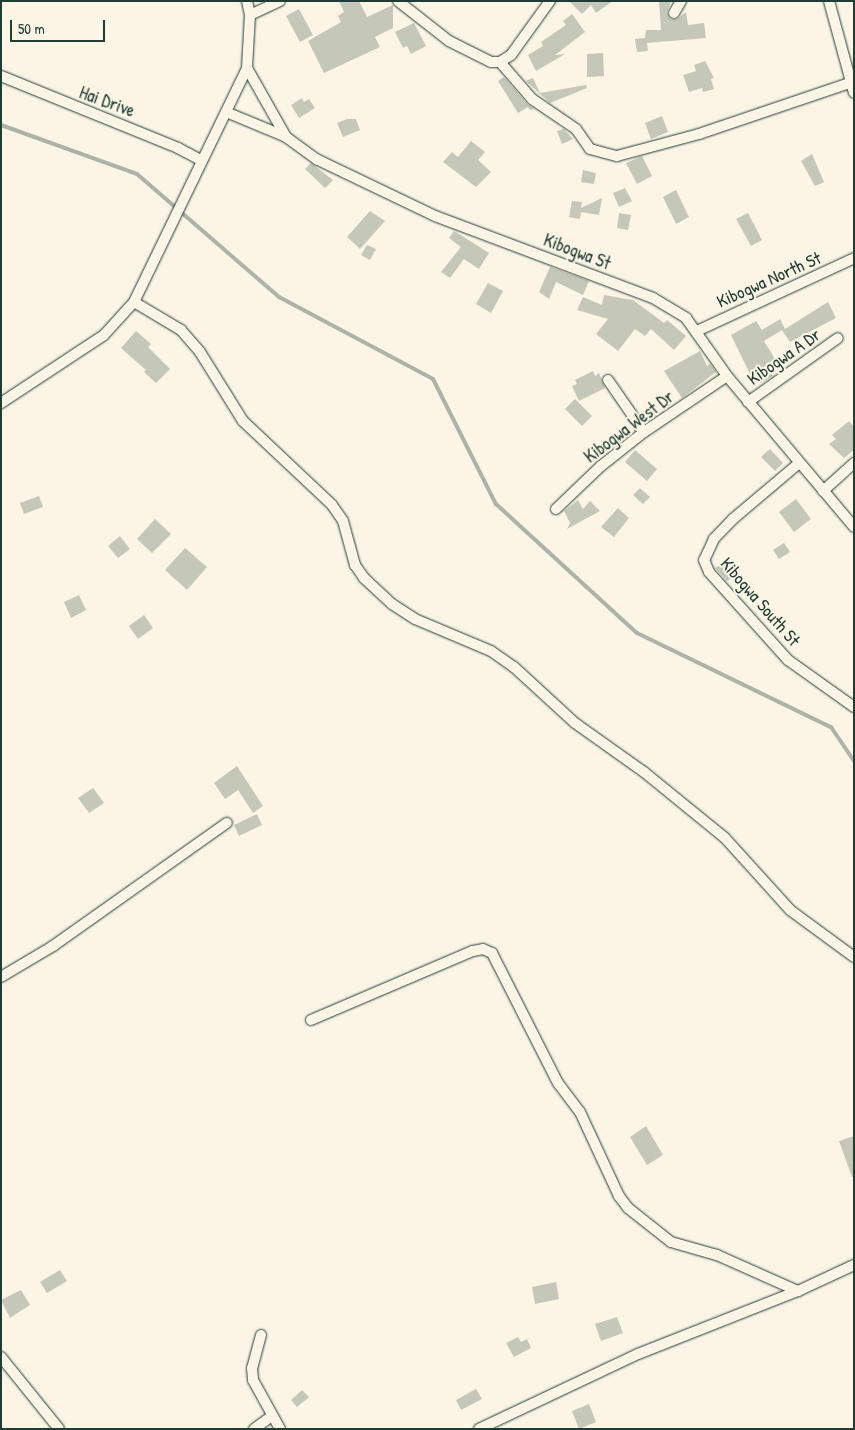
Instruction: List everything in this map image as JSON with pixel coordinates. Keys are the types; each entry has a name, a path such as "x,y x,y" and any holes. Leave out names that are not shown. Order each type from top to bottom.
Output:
{"street":[{"path":"1,403 104,335 134,302 200,160 247,68 250,15 247,1"},
{"path":"250,15 280,1"},
{"path":"398,1 449,41 491,62 500,62 511,55 550,1"},
{"path":"674,13 681,1"},
{"path":"829,1 854,93"},
{"path":"500,62 532,99 571,125 590,149 617,156 699,134 850,83"},
{"name":"Kibogwa St","path":"247,68 286,137 318,160 435,216 653,298 686,318 727,376 798,464 854,527"},
{"name":"Hai Drive","path":"1,76 178,148 200,160"},
{"path":"226,112 286,137"},
{"name":"Kibogwa North St","path":"697,331 854,258"},
{"path":"134,302 182,330 200,352 243,421 332,505 343,521 355,566 378,591 415,619 491,651 514,667 575,724 644,772 725,838 790,910 854,957"},
{"name":"Kibogwa A Dr","path":"748,402 838,338"},
{"name":"Kibogwa West Dr","path":"556,509 602,466 644,432 727,376"},
{"path":"608,380 644,432"},
{"path":"823,491 854,463"},
{"name":"Kibogwa South St","path":"798,464 733,520 714,539 704,560 709,572 788,660 854,707"},
{"path":"1,977 53,946 227,823"},
{"path":"311,1020 473,951 483,949 492,953 558,1083 580,1112 619,1196 628,1208 671,1242 717,1255 798,1291"},
{"path":"478,1429 638,1354 798,1291 854,1265"},
{"path":"261,1335 252,1368 253,1380 280,1429"},
{"path":"1,1357 59,1429"},
{"path":"254,1429 272,1416"}],"building":[{"path":"339,1 359,1 367,17 393,5 393,28 375,37 380,47 324,73 308,41 341,22 338,16 344,12"},
{"path":"569,1 613,1 596,13 591,5 582,14"},
{"path":"659,1 671,1 667,13 671,19 677,19 686,12 688,25 704,23 706,38 647,43 648,51 637,52 635,39 645,38 646,30 661,30"},
{"path":"299,9 313,35 300,42 286,16"},
{"path":"572,14 585,32 555,55 565,54 536,71 528,55 543,46 541,42 566,25 563,21"},
{"path":"414,23 426,46 411,54 407,46 403,48 395,32"},
{"path":"603,53 604,76 587,77 587,54"},
{"path":"705,61 714,78 711,79 714,89 703,92 702,88 689,92 683,75 696,71 694,65"},
{"path":"504,77 527,104 534,109 530,110 528,107 518,113 498,81"},
{"path":"533,78 540,93 586,85 587,88 550,103 526,81"},
{"path":"302,98 304,102 309,99 315,108 299,118 291,105"},
{"path":"662,116 668,132 651,139 645,123"},
{"path":"347,119 356,119 360,130 343,137 337,123"},
{"path":"564,129 573,139 562,144 557,131"},
{"path":"471,141 485,152 478,160 491,172 476,187 443,162 452,152 458,157"},
{"path":"812,154 824,182 815,186 801,161"},
{"path":"642,156 652,176 637,184 626,163"},
{"path":"311,163 333,180 325,188 305,169"},
{"path":"583,170 596,173 594,184 581,182"},
{"path":"625,188 632,201 619,207 613,193"},
{"path":"676,190 689,217 676,224 663,197"},
{"path":"602,198 599,215 581,212 580,219 569,217 572,201 582,202 581,208"},
{"path":"370,211 385,221 360,249 347,237"},
{"path":"619,213 631,215 628,230 617,228"},
{"path":"748,213 762,240 751,246 736,219"},
{"path":"454,231 489,253 479,269 464,259 450,278 441,272 461,247 449,238"},
{"path":"367,245 376,249 370,260 361,255"},
{"path":"550,267 589,281 583,295 556,282 549,299 539,292"},
{"path":"488,283 503,291 491,313 476,304"},
{"path":"604,295 633,300 664,323 667,320 686,336 674,350 651,329 645,336 635,329 618,351 596,334 608,319 577,310 583,297 602,305"},
{"path":"828,302 836,318 790,342 782,330 764,341 775,359 766,365 773,376 760,383 754,372 750,374 731,335 756,321 762,330 780,319 785,329"},
{"path":"136,331 151,344 148,347 170,369 156,383 144,372 146,370 121,348"},
{"path":"700,351 707,366 710,364 716,372 682,398 664,371"},
{"path":"593,371 595,376 599,373 605,388 579,401 572,386 577,384 575,380"},
{"path":"575,399 592,416 582,426 565,409"},
{"path":"849,421 854,427 854,450 844,458 829,444 836,439 832,435"},
{"path":"770,449 783,463 775,471 761,457"},
{"path":"635,450 657,469 647,481 625,462"},
{"path":"640,488 650,497 643,504 633,495"},
{"path":"39,496 43,507 24,514 20,503"},
{"path":"796,499 811,519 794,532 779,512"},
{"path":"578,500 583,509 590,501 600,511 567,529 570,523 564,511"},
{"path":"618,508 629,518 614,537 601,527"},
{"path":"155,519 171,534 152,553 137,539"},
{"path":"120,536 130,549 118,558 108,546"},
{"path":"784,543 790,552 779,559 773,550"},
{"path":"185,548 207,567 187,590 165,570"},
{"path":"725,562 734,577 727,581 715,568"},
{"path":"79,595 86,610 71,618 64,602"},
{"path":"144,615 153,628 138,639 129,626"},
{"path":"237,766 263,806 253,813 238,790 225,799 214,783"},
{"path":"93,788 104,803 89,813 78,798"},
{"path":"257,814 262,825 239,836 234,825"},
{"path":"646,1126 663,1155 647,1165 630,1137"},
{"path":"854,1136 854,1177 852,1177 839,1141"},
{"path":"60,1270 67,1281 47,1293 40,1282"},
{"path":"556,1282 559,1299 535,1304 532,1287"},
{"path":"21,1290 30,1305 10,1318 1,1300"},
{"path":"617,1317 623,1333 601,1341 595,1324"},
{"path":"518,1337 521,1342 527,1339 531,1348 514,1357 506,1343"},
{"path":"476,1389 482,1399 461,1410 456,1400"},
{"path":"302,1390 309,1397 297,1407 291,1400"},
{"path":"589,1404 596,1422 579,1429 572,1411"}],"waterway":[{"path":"1,125 137,174 279,297 433,379 496,504 637,633 831,727 854,761"}]}
